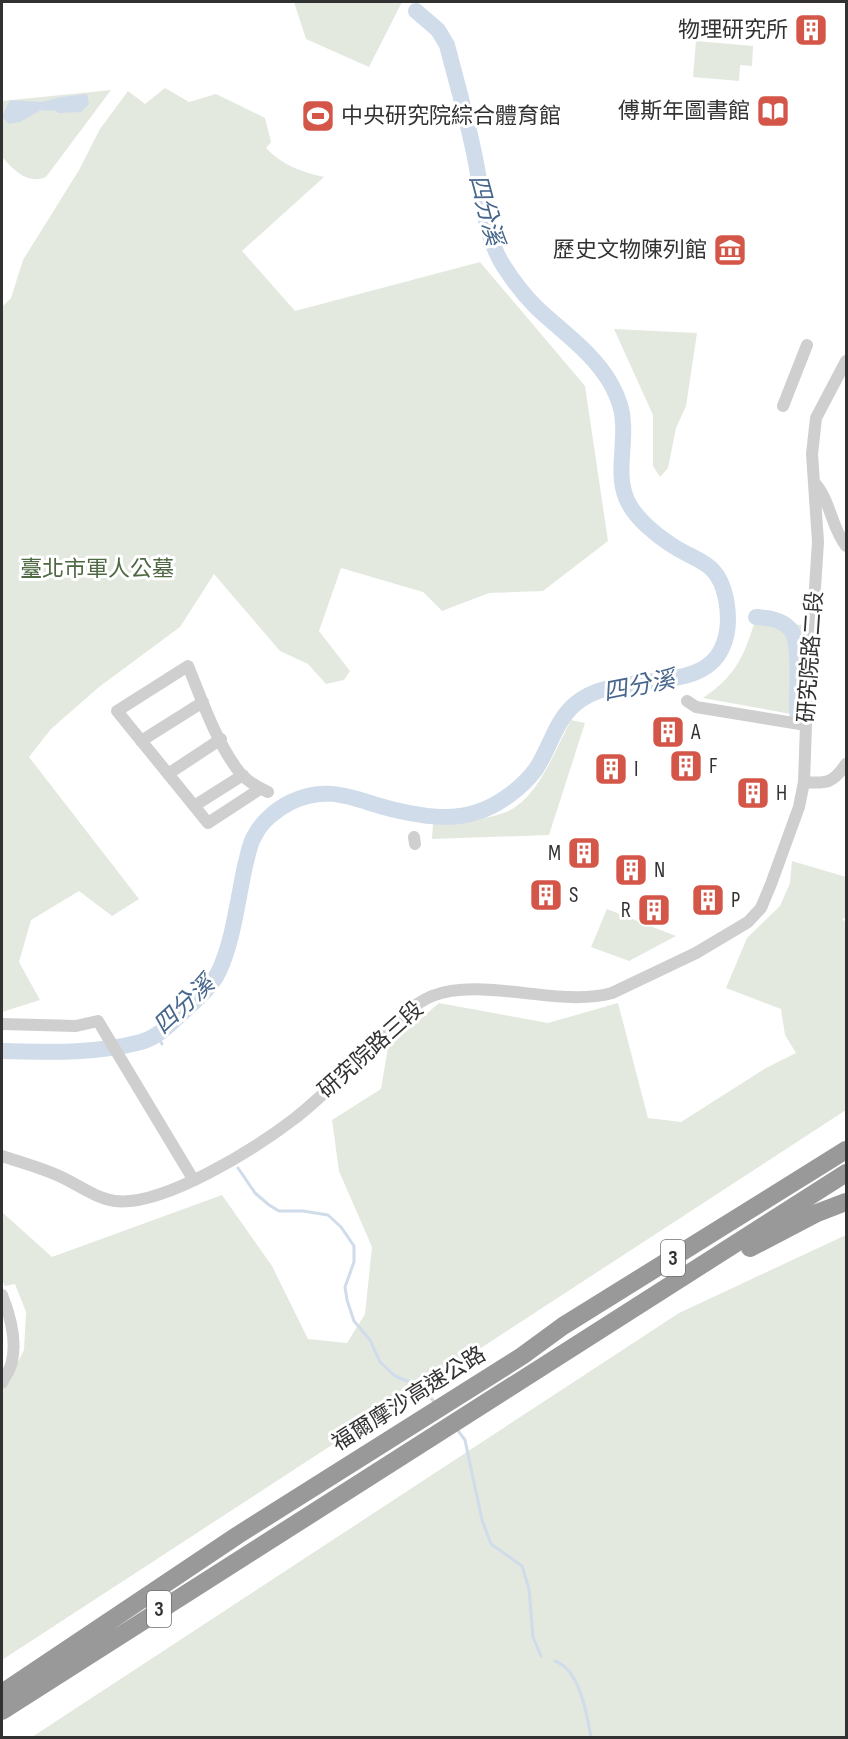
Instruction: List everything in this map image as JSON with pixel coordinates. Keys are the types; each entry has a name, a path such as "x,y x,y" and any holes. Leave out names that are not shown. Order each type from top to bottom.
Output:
{"highway":[{"name":"福爾摩沙高速公路","path":"2,1693 229,1541 522,1356 563,1326 826,1163 846,1148"},
{"name":"福爾摩沙高速公路","path":"2,1711 317,1508 846,1173"},
{"path":"588,1338 695,1281 768,1238 846,1202"}],"street":[{"path":"783,406 807,345"},
{"name":"研究院路二段","path":"804,782 818,542 812,454 816,418 846,361"},
{"name":"研究院路二段","path":"814,482 828,503 839,536 846,546"},
{"path":"188,666 203,702 221,739 243,775 264,790 208,823 117,711 188,666"},
{"path":"687,701 696,707 806,724"},
{"path":"141,741 203,702"},
{"path":"168,774 221,739"},
{"path":"804,782 822,784 836,779 846,764"},
{"path":"194,806 243,775"},
{"name":"研究院路三段","path":"2,1156 57,1175 90,1192 115,1201 139,1199 166,1192 240,1156 293,1119 366,1054 413,1007 433,996 454,991 476,990 547,996 600,997 612,993 686,958 752,919 764,902 799,807 804,782"},
{"path":"2,1024 76,1026 98,1022 193,1179"},
{"path":"2,1295 12,1324 14,1344 12,1363 2,1383"}],"green space":[{"path":"294,2 402,2 369,67 306,39"},
{"path":"696,41 753,46 752,66 740,65 739,81 693,77"},
{"name":"臺北市軍人公墓","path":"165,88 189,102 216,94 265,118 271,142 266,148 292,167 324,177 242,251 295,311 480,262 585,386 608,541 543,591 489,593 442,611 423,592 341,568 319,631 350,671 344,680 326,684 308,664 280,651 214,574 180,627 99,687 51,729 29,757 139,899 112,916 79,891 31,920 19,962 40,1000 2,1012 2,307 11,298 23,260 79,170 100,129 128,91 145,104"},
{"path":"111,90 46,177 33,179 27,177 16,171 2,157 2,101"},
{"path":"614,329 697,333 686,406 676,428 668,468 660,477 653,466 653,415"},
{"path":"754,624 810,625 802,716 703,698 730,675 746,647"},
{"path":"571,720 585,723 549,835 432,839 433,824 488,817 517,806 536,785"},
{"path":"792,861 846,877 846,918 842,919 846,922 846,1110 2,1660 2,1392 24,1350 26,1312 15,1284 5,1286 2,1280 2,1212 52,1257 222,1195 272,1266 308,1339 347,1343 365,1314 372,1247 339,1171 332,1120 381,1089 388,1047 439,1003 548,1023 618,1003 648,1118 681,1122 766,1068 796,1053 785,1035 781,1009 726,988 747,938 780,906 790,883"},
{"path":"607,909 676,936 629,961 591,947"},
{"path":"846,1235 846,1737 32,1737 679,1313"}],"water":[{"path":"87,94 89,104 81,112 59,113 54,110 41,110 20,122 9,124 2,117 10,100 41,102"}],"waterway":[{"name":"四分溪","path":"2,1051 106,1049 147,1040 168,1026 202,994 219,971 232,933 251,842 266,820 291,802 318,794 331,794 426,816 467,815 485,809 510,795 531,776 541,761 557,727 574,705 591,694 611,687 676,678 695,672 711,663 722,648 728,624 728,611 718,577 706,564 670,544 653,531 629,504 621,475 623,418 611,384 586,352 528,298 499,257 487,223 472,142 447,45 438,30 416,11"},
{"path":"756,617 783,623 794,635 798,668 797,712"},
{"path":"157,1035 162,1044"},
{"path":"238,1168 255,1193 279,1211 303,1211 328,1215 341,1227 354,1246 354,1262 345,1287 354,1321 370,1340 380,1362 395,1376 427,1393 435,1403"},
{"path":"456,1428 465,1440 482,1520 491,1544 522,1566 529,1589 533,1637 541,1656"},
{"path":"555,1661 571,1673 576,1683 581,1694 591,1738"}],"place":[{"name":"物理研究所","path":"811,30"},
{"name":"傅斯年圖書館","path":"773,111"},
{"name":"中央研究院綜合體育館","path":"318,116"},
{"name":"歷史文物陳列館","path":"730,250"},
{"name":"A","path":"668,732"},
{"name":"F","path":"686,766"},
{"name":"I","path":"611,769"},
{"name":"H","path":"753,793"},
{"name":"M","path":"584,853"},
{"name":"N","path":"631,870"},
{"name":"S","path":"546,895"},
{"name":"P","path":"708,900"},
{"name":"R","path":"654,910"}]}
